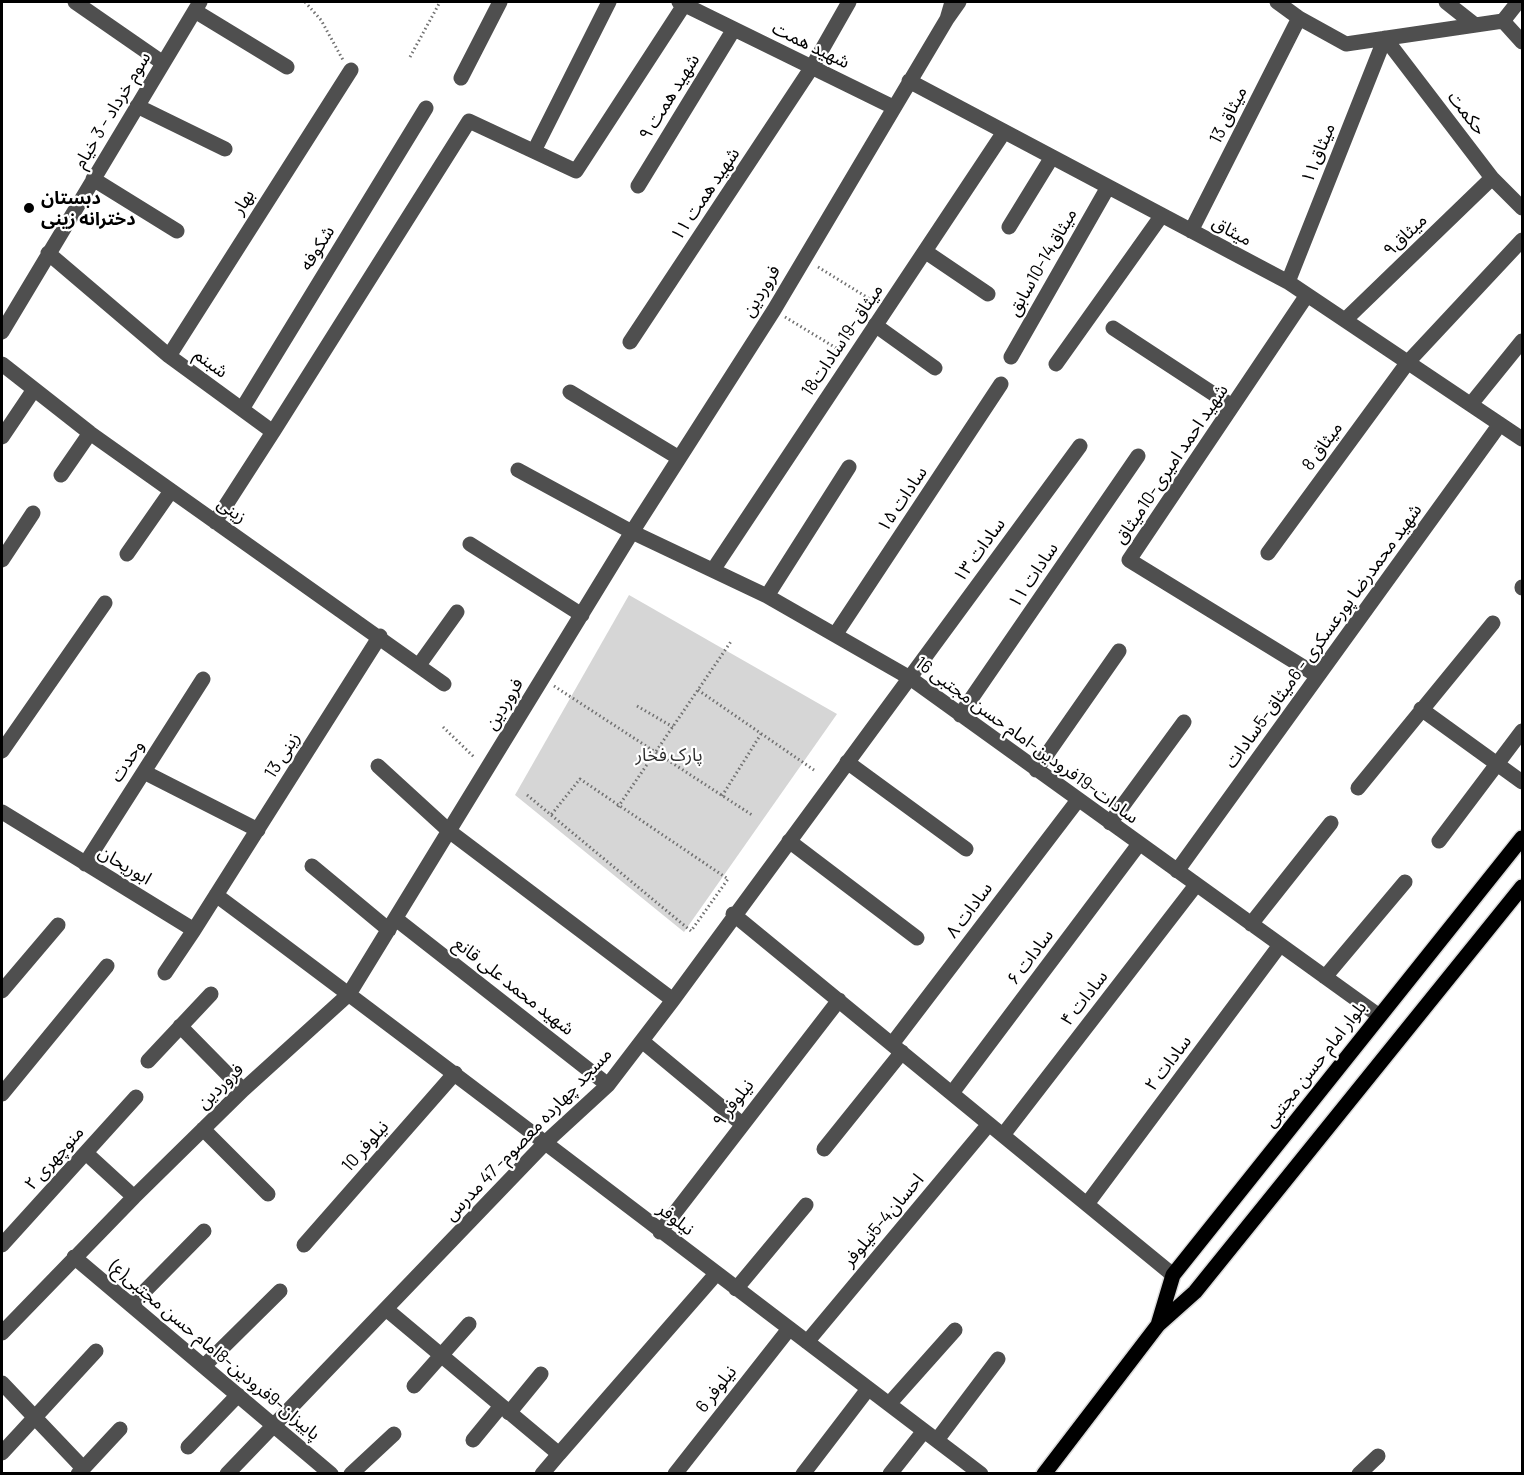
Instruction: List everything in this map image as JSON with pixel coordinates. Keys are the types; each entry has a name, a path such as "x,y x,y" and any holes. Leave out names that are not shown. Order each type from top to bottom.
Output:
{"main road":[{"name":"بلوار امام حسن مجتبی","path":"1158,1325 1173,1275 1378,1015 1522,838"},
{"name":"بلوار امام حسن مجتبی","path":"1044,1473 1158,1325 1195,1292 1522,886"}],"street":[{"path":"75,2 163,63"},
{"path":"461,78 500,2"},
{"path":"534,151 609,2"},
{"path":"215,522 469,121 576,171 683,2"},
{"name":"شهید همت","path":"683,2 893,107"},
{"name":"شهید همت ۱۱","path":"630,342 812,67 849,2"},
{"name":"فروردین","path":"947,19 952,2"},
{"name":"فروردین","path":"2,1333 74,1257 203,1129 349,994 632,532 774,310 893,107 959,2"},
{"path":"1277,2 1299,18 1346,44 1503,21 1518,2"},
{"path":"1446,2 1475,25"},
{"path":"197,6 287,67"},
{"name":"سوم خرداد - 3 خیام","path":"2,332 197,6"},
{"name":"میثاق 13","path":"1191,231 1299,18"},
{"path":"1503,21 1522,42"},
{"name":"شهید همت ۹","path":"638,186 734,29"},
{"name":"حکمت","path":"1385,38 1492,178 1522,208"},
{"name":"میثاق۱۱","path":"1288,282 1385,38"},
{"name":"بهار","path":"169,356 351,70"},
{"name":"میثاق","path":"909,81 1288,282 1522,439"},
{"path":"137,106 225,149"},
{"name":"شکوفه","path":"242,409 426,108"},
{"name":"18میثاق-19سادات","path":"713,570 1004,132"},
{"path":"1009,227 1052,158"},
{"name":"میثاق۹","path":"1345,320 1492,178"},
{"path":"93,179 177,231"},
{"name":"میثاق14-10سابق","path":"1011,357 1108,187"},
{"path":"1056,364 1162,215"},
{"name":"میثاق 8","path":"1268,553 1408,362 1522,240"},
{"path":"926,252 988,294"},
{"name":"شبنم","path":"48,253 169,356 273,432"},
{"name":"شهید احمد امیری-10میثاق","path":"1307,295 1129,560 1318,676"},
{"path":"874,325 935,368"},
{"path":"1113,328 1232,406"},
{"path":"1471,404 1522,341"},
{"name":"زینی","path":"2,364 33,391 90,433 380,636 444,684"},
{"name":"سادات ۱۵","path":"835,635 1001,384"},
{"path":"2,437 33,391"},
{"path":"570,392 679,458"},
{"name":"شهید محمدرضا پورعسکری - 6میثاق-5سادات","path":"1177,871 1500,424"},
{"path":"61,475 90,433"},
{"name":"سادات ۱۳","path":"910,678 1080,446"},
{"name":"سادات ۱۱","path":"960,715 1138,456"},
{"path":"767,596 849,467"},
{"name":"سادات-19فرودین-امام حسن مجتبی 16","path":"518,470 632,532 767,596 910,678 1378,1015"},
{"path":"127,554 171,491"},
{"path":"2,560 33,513"},
{"path":"470,544 582,615"},
{"path":"2,751 105,603"},
{"path":"419,665 457,612"},
{"path":"1358,788 1493,624"},
{"name":"زینی 13","path":"216,895 380,636"},
{"path":"1036,770 1119,651"},
{"name":"مسجد چهارده معصوم- 47 مدرس","path":"227,1473 547,1141 608,1084 673,1000 734,914 910,678"},
{"name":"وحدت","path":"85,864 203,679"},
{"path":"1421,709 1522,782"},
{"path":"1110,823 1184,722"},
{"path":"1439,841 1522,731"},
{"path":"847,762 966,849"},
{"path":"378,766 449,831 673,1000"},
{"path":"144,772 258,830"},
{"name":"سادات ۸","path":"824,1149 1078,800"},
{"name":"ابوریحان","path":"2,812 194,930"},
{"path":"1251,924 1330,823"},
{"path":"789,841 917,938"},
{"name":"سادات ۶","path":"952,1093 1139,844"},
{"name":"شهید محمد علی قانع","path":"312,866 608,1084"},
{"path":"1325,977 1405,882"},
{"name":"سادات ۴","path":"1003,1135 1197,885"},
{"path":"165,973 216,895"},
{"name":"نیلوفر","path":"216,895 547,1141 660,1232 981,1473"},
{"path":"734,914 1173,1275"},
{"path":"2,991 58,925"},
{"name":"سادات ۲","path":"1087,1204 1280,945"},
{"path":"2,1094 107,966"},
{"path":"148,1061 211,994"},
{"name":"نیلوفر ۹","path":"660,1232 839,1000"},
{"path":"180,1026 243,1090"},
{"path":"642,1041 742,1124"},
{"name":"نیلوفر 10","path":"304,1245 455,1073"},
{"name":"منوچهری ۲","path":"2,1245 136,1097"},
{"name":"احسان4-5نیلوفر","path":"807,1342 989,1124"},
{"path":"203,1129 268,1194"},
{"path":"86,1153 134,1197"},
{"path":"736,1289 806,1205"},
{"path":"131,1305 204,1231"},
{"name":"پاییزان-9فرودین-8امام حسن مجتبی(ع)","path":"74,1257 331,1473"},
{"path":"542,1473 716,1274"},
{"path":"204,1366 280,1292"},
{"path":"386,1309 559,1454"},
{"path":"414,1386 469,1324"},
{"name":"نیلوفر 6","path":"675,1473 789,1329"},
{"path":"889,1404 955,1330"},
{"path":"2,1453 96,1351"},
{"path":"890,1473 930,1435 998,1359"},
{"path":"473,1440 541,1374"},
{"path":"2,1383 80,1471 120,1429"},
{"path":"803,1473 868,1389"},
{"path":"188,1448 238,1395"},
{"path":"351,1473 394,1434"},
{"path":"1359,1473 1378,1456"}],"path":[{"path":"304,2 321,20 330,39 351,70"},
{"path":"410,57 440,2"},
{"path":"803,258 885,309"},
{"path":"774,310 853,357"},
{"path":"618,807 732,640"},
{"path":"543,679 752,815"},
{"path":"698,690 813,770"},
{"path":"637,706 673,727"},
{"path":"442,727 487,770"},
{"path":"722,796 762,734"},
{"path":"527,795 551,815 691,931 728,879 618,807 580,779 551,815"}],"green space":[{"name":"پارک فخار","path":"629,595 837,714 684,932 515,795"}],"place":[{"name":"دبستان دخترانه زینی","path":"29,208"}]}
